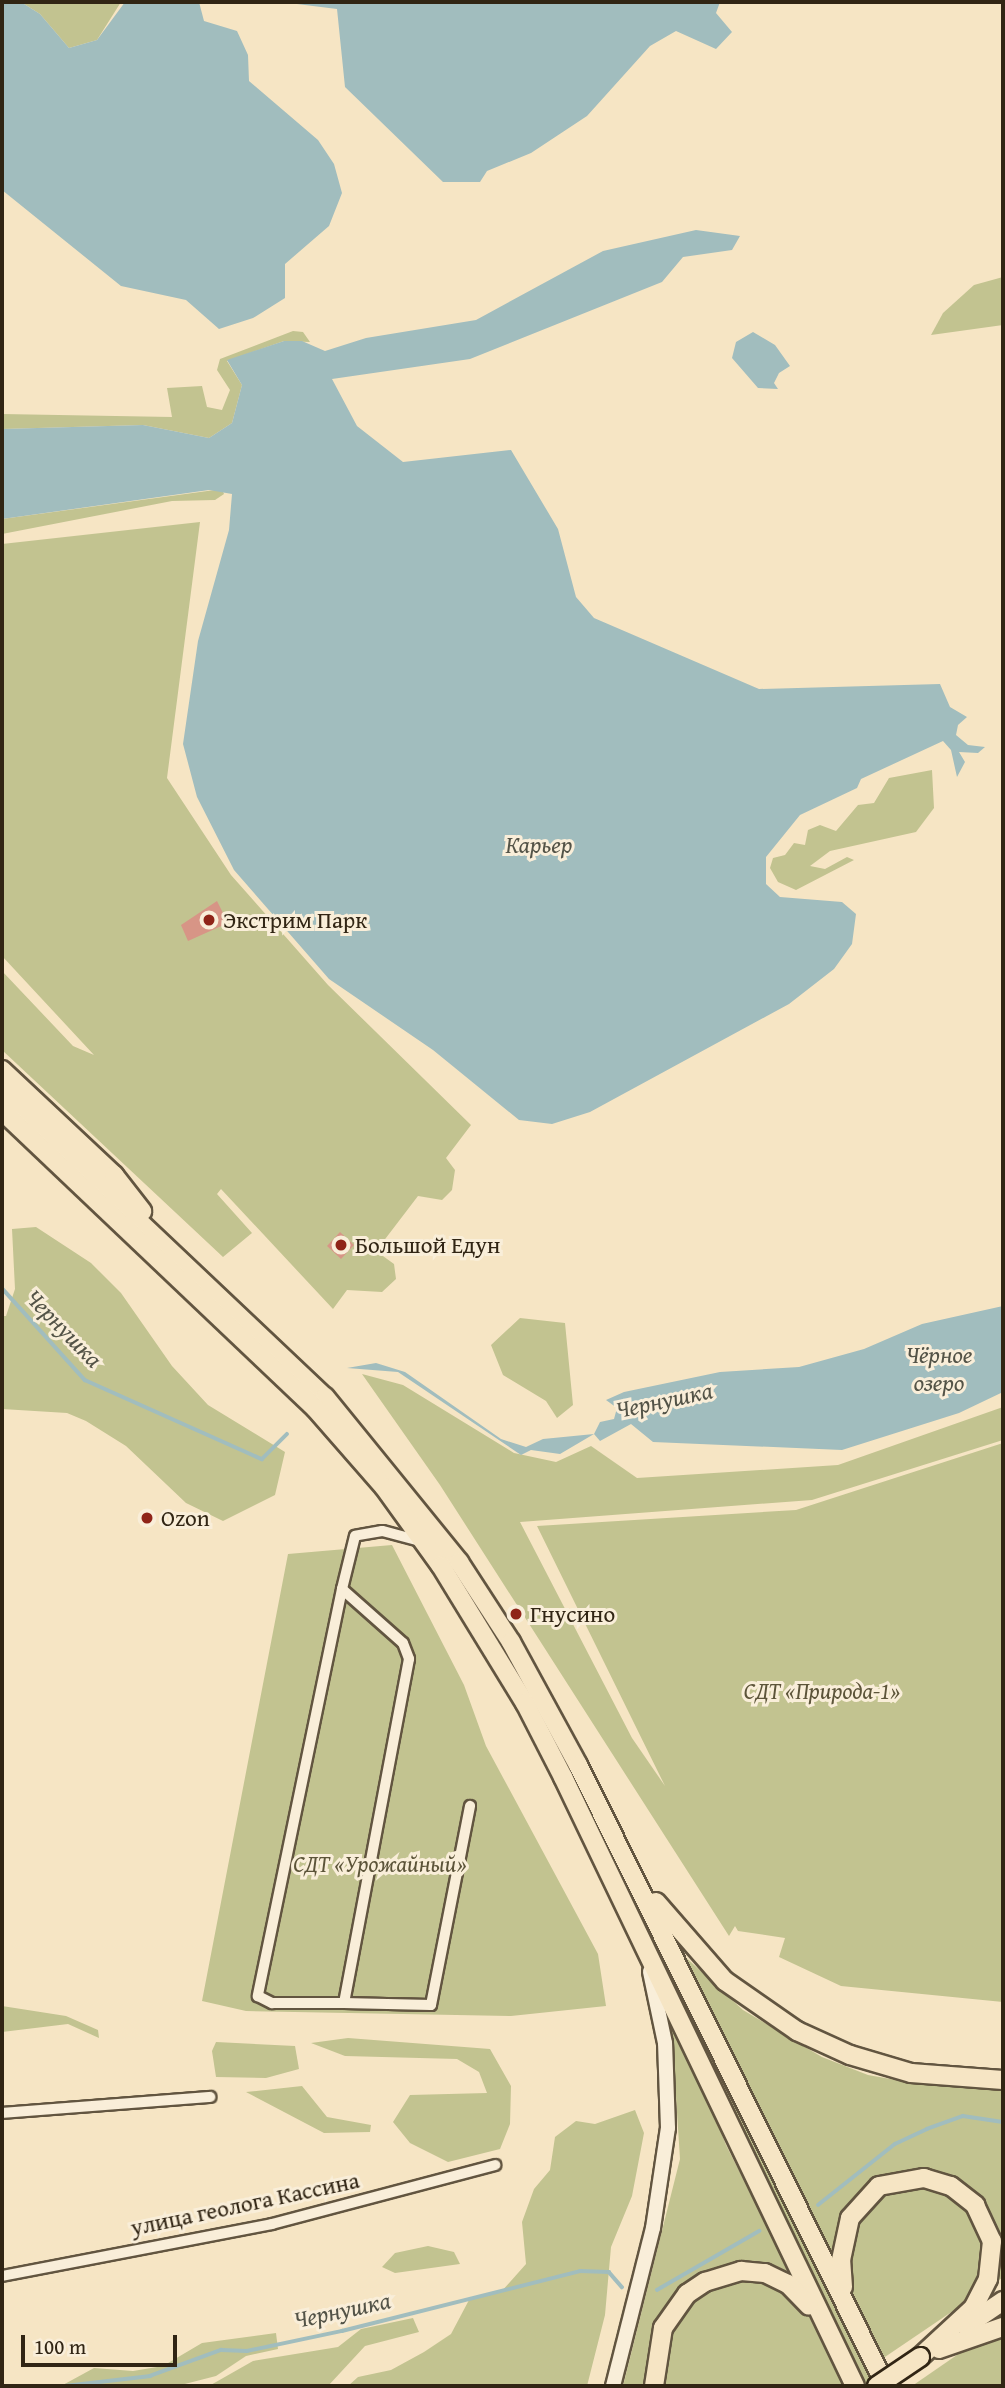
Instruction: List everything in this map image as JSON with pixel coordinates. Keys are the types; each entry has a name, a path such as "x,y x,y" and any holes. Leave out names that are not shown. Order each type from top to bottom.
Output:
{"highway":[{"path":"2,1070 120,1182 175,1252"},
{"path":"2,1092 175,1252 325,1397 414,1501 511,1642 625,1855 886,2386"},
{"path":"2,1111 315,1408 426,1544 525,1703 608,1867 855,2386"},
{"path":"625,1855 681,1937 768,2014 823,2045 881,2066 939,2078 1003,2080"},
{"path":"850,2311 841,2260 848,2225 861,2200 887,2182 910,2177 959,2190 985,2218 991,2266 973,2308 920,2357"},
{"path":"654,2386 656,2348 674,2309 705,2282 726,2274 765,2273 788,2284 829,2331"},
{"path":"877,2386 1003,2301"},
{"path":"920,2357 1003,2327"}],"main road":[{"path":"608,1867 655,1989 668,2099 661,2189 613,2386"}],"street":[{"path":"426,1544 400,1532 355,1536 258,1996 272,2003 431,2005 470,1806"},
{"path":"342,1589 403,1643 409,1658 344,2003"},
{"path":"2,2113 210,2097"},
{"name":"улица геолога Кассина","path":"2,2276 272,2224 495,2165"}],"green space":[{"path":"21,2 121,2 97,40 69,48 40,14"},
{"path":"1003,277 1003,325 931,335 943,313 974,285"},
{"path":"293,331 303,332 310,342 284,341 227,361 242,385 232,423 209,438 143,425 2,429 2,414 172,417 167,388 202,386 207,407 222,410 230,390 217,370 220,359"},
{"path":"222,489 224,494 215,500 172,501 2,534 2,519"},
{"path":"200,522 167,778 231,875 328,985 471,1125 446,1158 455,1170 452,1190 442,1200 418,1196 376,1251 394,1264 396,1279 382,1292 347,1290 333,1309 221,1189 217,1194 252,1233 223,1257 2,1050 2,971 73,1046 94,1055 2,956 2,544"},
{"path":"932,770 934,808 916,832 830,851 810,866 825,869 847,857 854,860 796,890 778,882 770,868 773,858 785,855 794,843 805,845 808,830 820,825 836,831 858,805 874,803 889,778"},
{"path":"36,1227 91,1263 121,1293 172,1366 208,1405 285,1452 275,1495 223,1521 186,1503 126,1446 86,1421 67,1413 2,1409 2,1316 6,1316 15,1289 12,1229"},
{"path":"520,1318 565,1323 573,1405 557,1418 546,1401 503,1375 491,1345"},
{"name":"СДТ «Природа-1»","path":"362,1374 403,1385 514,1453 556,1462 591,1446 637,1478 838,1465 1003,1407 1003,1440 812,1500 520,1522 632,1738 665,1786 537,1526 796,1510 1003,1443 1003,2002 841,1986 779,1957 785,1938 738,1931 735,1926 729,1936 440,1485"},
{"name":"СДТ «Урожайный»","path":"392,1545 464,1685 486,1746 598,1954 606,2006 511,2016 246,2011 202,2001 288,1554"},
{"path":"680,1952 743,2010 822,2057 868,2075 913,2083 1003,2090 1003,2277 998,2281 998,2239 990,2212 957,2180 926,2171 880,2177 854,2198 846,2213 836,2270"},
{"path":"670,2003 726,2145 796,2284 751,2266 668,2307 654,2332 648,2386 623,2386 680,2159"},
{"path":"2,2006 66,2016 98,2030 99,2038 68,2024 2,2032"},
{"path":"348,2038 490,2049 511,2086 510,2124 500,2149 448,2162 410,2143 393,2122 410,2095 487,2093 479,2072 457,2059 345,2056 311,2043"},
{"path":"216,2042 295,2046 299,2069 266,2078 216,2077 212,2051"},
{"path":"721,2077 755,2134 878,2386 862,2386 746,2144"},
{"path":"302,2086 327,2117 371,2125 370,2132 324,2133 246,2092"},
{"path":"635,2110 644,2133 632,2196 611,2247 605,2315 587,2386 348,2386 358,2377 391,2370 424,2352 451,2334 469,2300 501,2292 526,2264 522,2222 534,2189 550,2170 555,2137 576,2121 595,2124"},
{"path":"911,2183 955,2195 980,2223 986,2259 972,2298 879,2361 851,2295 849,2238 868,2200"},
{"path":"428,2246 454,2252 460,2264 395,2273 382,2267 395,2253"},
{"path":"751,2277 777,2285 807,2311 846,2384 661,2386 660,2362 679,2310 711,2285"},
{"path":"413,2318 419,2332 365,2346 328,2386 209,2386 253,2361 338,2347 361,2329"},
{"path":"276,2333 278,2349 246,2356 216,2376 177,2386 61,2386 94,2368 133,2371 163,2366 202,2343"},
{"path":"1003,2335 1003,2386 912,2386 970,2346"}],"water":[{"path":"2,2 21,2 40,14 69,48 97,40 125,2 199,2 204,21 237,31 248,55 249,81 318,140 334,164 342,193 329,226 285,264 285,298 253,318 219,329 186,300 121,286 2,190"},
{"path":"281,2 720,2 716,13 732,32 716,49 676,31 650,46 587,116 531,153 487,171 480,182 443,182 345,87 337,9"},
{"name":"Карьер","path":"696,230 740,236 732,250 683,257 662,282 470,359 332,379 357,426 403,462 511,450 558,529 576,597 594,618 759,689 940,684 950,707 967,717 958,725 956,735 968,745 985,747 978,753 959,752 965,762 957,777 951,750 943,741 861,779 857,788 800,815 766,857 766,884 780,897 842,902 856,914 852,944 834,969 789,1004 590,1112 552,1124 519,1120 433,1050 329,979 234,870 197,797 183,744 198,641 229,530 232,494 209,490 2,519 2,429 143,425 209,438 232,423 242,385 227,360 284,341 302,341 325,351 366,338 476,320 603,251"},
{"path":"753,332 775,345 790,366 779,373 774,383 778,389 758,388 732,358 736,342"},
{"name":"Чёрное озеро","path":"1003,1306 1003,1392 959,1413 842,1450 653,1442 631,1424 600,1441 594,1434 600,1422 614,1419 617,1408 606,1400 624,1392 720,1372 799,1367 864,1349 922,1324"},
{"path":"376,1363 405,1372 501,1439 526,1447 543,1439 594,1434 560,1454 531,1450 521,1455 398,1372 347,1368"}],"building":[{"name":"Экстрим Парк","path":"217,901 228,923 188,941 181,925"},
{"name":"Большой Едун","path":"340,1232 354,1245 341,1259 327,1246"}],"waterway":[{"name":"Чернушка","path":"2,1288 85,1380 262,1459 287,1434"},
{"path":"818,2205 895,2144 927,2129 963,2116 1003,2122"},
{"path":"657,2290 759,2231"},
{"name":"Чернушка","path":"65,2386 150,2376 221,2350 247,2351 342,2331 580,2271 609,2272 622,2287"}],"place":[{"name":"Экстрим Парк","path":"209,920"},
{"name":"Большой Едун","path":"341,1245"},
{"name":"Ozon","path":"147,1518"},
{"name":"Гнусино","path":"516,1614"}]}
